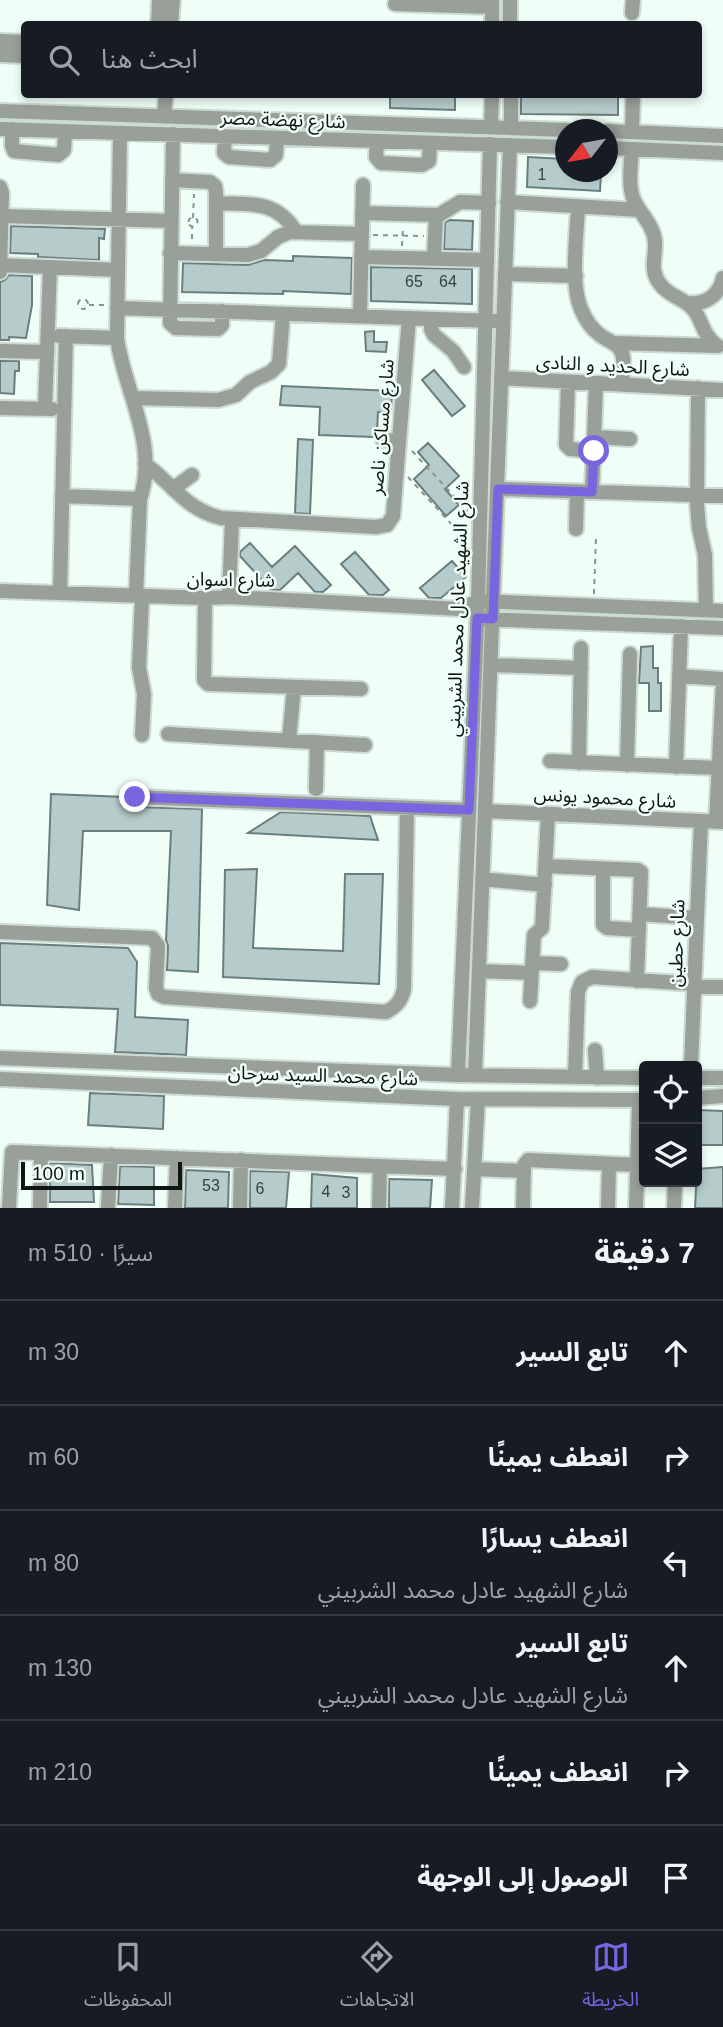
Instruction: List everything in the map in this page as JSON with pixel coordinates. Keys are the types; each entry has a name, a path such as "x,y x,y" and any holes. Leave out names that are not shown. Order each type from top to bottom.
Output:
{"street":[{"path":"158,21 159,0"},
{"path":"171,21 173,0"},
{"path":"510,0 510,21"},
{"path":"395,4 492,4"},
{"path":"0,41 21,41"},
{"path":"0,55 21,56"},
{"path":"164,116 166,98"},
{"path":"491,127 492,98"},
{"path":"511,98 511,127"},
{"path":"632,132 633,98"},
{"name":"شارع نهضة مصر","path":"0,111 555,129"},
{"path":"248,119 248,137"},
{"path":"6,129 16,152 58,155 64,150 65,131"},
{"name":"شارع نهضة مصر","path":"6,129 555,147"},
{"path":"618,131 723,136"},
{"path":"120,133 117,338 123,368 141,426 145,464 144,486 140,499 139,668 144,694 142,735"},
{"path":"169,309 173,134"},
{"path":"225,136 224,153 227,156 270,160 276,155 277,138"},
{"path":"377,141 376,157 381,163 422,166 429,161 430,143"},
{"name":"شارع الشهيد عادل محمد الشربيني","path":"458,1075 478,601 491,144"},
{"name":"شارع الشهيد عادل محمد الشربيني","path":"475,1075 510,145"},
{"path":"618,148 723,153"},
{"path":"632,149 630,184 633,197 653,234 656,278 669,293 687,303 696,313 705,334 720,346"},
{"path":"172,180 210,182 213,185 216,191 216,254"},
{"path":"360,316 363,185"},
{"path":"0,187 0,272"},
{"path":"362,213 436,215 445,213 460,202 489,202"},
{"path":"508,202 639,210"},
{"path":"216,204 265,205 286,218 296,232"},
{"path":"578,206 578,299 584,315 600,335 620,349 623,357 622,384"},
{"path":"435,259 436,215"},
{"path":"2,216 171,221"},
{"path":"170,253 257,253 278,237 296,232 362,234"},
{"path":"361,257 487,260"},
{"path":"0,265 118,270"},
{"path":"45,409 50,267"},
{"path":"505,274 576,276"},
{"path":"687,303 702,303 708,300 719,290 723,278"},
{"path":"117,307 503,321"},
{"path":"134,398 218,400 236,396 250,382 271,372 279,363 283,314"},
{"name":"شارع مساكن ناصر","path":"232,520 376,527 387,525 393,516 409,318"},
{"path":"432,319 431,329 434,335 453,351 464,367"},
{"path":"48,335 117,338"},
{"path":"60,593 66,336"},
{"path":"615,343 720,346"},
{"path":"0,351 47,352"},
{"name":"شارع الحديد و النادى","path":"501,378 723,390"},
{"path":"568,382 566,445 569,449 630,439"},
{"path":"576,529 594,444 596,383"},
{"path":"698,388 697,495 698,520 706,561 706,610"},
{"path":"0,408 64,409"},
{"path":"383,440 399,439"},
{"path":"145,464 199,511 232,520 229,597"},
{"path":"173,489 192,475"},
{"path":"498,489 723,496"},
{"path":"62,496 140,499"},
{"name":"شارع اسوان","path":"0,591 229,597 461,609 477,618 723,628"},
{"path":"205,598 205,683 361,689"},
{"name":"شارع اسوان","path":"461,609 478,601 494,601 723,611"},
{"path":"676,766 681,626"},
{"path":"579,763 582,648"},
{"path":"627,765 630,654"},
{"path":"491,665 581,668"},
{"path":"679,676 723,680 718,768 719,822"},
{"path":"289,740 294,687"},
{"path":"168,734 365,744"},
{"path":"316,789 317,742"},
{"path":"550,761 718,768"},
{"path":"135,797 469,810"},
{"path":"0,932 152,937 158,946 156,988 158,994 164,997 386,1012 402,999 404,989 407,808"},
{"name":"شارع محمود يونس","path":"485,811 719,822"},
{"path":"530,1001 534,935 542,928 548,814"},
{"name":"شارع حطين","path":"691,1061 701,821"},
{"path":"546,866 641,872 637,981"},
{"path":"603,869 603,925 607,928 639,930"},
{"path":"482,879 545,885"},
{"path":"640,914 696,918"},
{"path":"479,971 561,963"},
{"path":"565,1101 571,1089 579,987 582,982 592,977 723,987"},
{"path":"595,1050 602,1078 600,1095 606,1101"},
{"name":"شارع محمد السيد سرحان","path":"0,1058 458,1075 639,1078"},
{"path":"263,1092 265,1068"},
{"path":"702,1078 723,1078"},
{"name":"شارع محمد السيد سرحان","path":"0,1079 457,1099 639,1100"},
{"path":"702,1098 723,1096"},
{"path":"453,1208 457,1099"},
{"path":"472,1208 478,1099"},
{"path":"636,1208 640,1124"},
{"path":"9,1208 12,1152 455,1169"},
{"path":"40,1208 41,1153"},
{"path":"108,1208 111,1155"},
{"path":"175,1208 177,1158"},
{"path":"240,1208 241,1160"},
{"path":"523,1208 524,1165 528,1160 637,1165"},
{"path":"608,1208 609,1164"},
{"path":"379,1208 380,1166"},
{"path":"474,1170 524,1171"},
{"path":"674,1208 675,1187"}],"path":[{"path":"192,226 197,222 193,218 194,181"},
{"path":"402,258 403,214"},
{"path":"192,254 192,226 188,221 193,218"},
{"path":"362,234 435,236"},
{"path":"88,304 117,307"},
{"path":"399,439 480,525"},
{"path":"397,466 479,553"},
{"path":"594,606 596,536"}],"building":[{"path":"390,98 455,98 455,110 390,108"},
{"path":"521,98 618,98 618,115 521,114"},
{"path":"528,157 555,158 555,182 600,182 600,191 527,187"},
{"path":"473,221 472,250 444,249 445,222"},
{"path":"11,226 105,229 104,239 99,238 99,260 10,253"},
{"path":"293,256 352,258 351,294 283,291 283,294 182,292 183,263 248,265 264,260 293,261"},
{"path":"371,267 472,269 472,304 371,301"},
{"path":"9,275 32,276 32,305 26,338 9,337 9,340 0,340 0,282"},
{"path":"374,331 374,342 387,342 386,352 366,351 365,332"},
{"path":"0,361 19,361 19,371 15,371 14,394 0,393"},
{"path":"434,370 465,406 452,416 422,380"},
{"path":"282,386 392,391 391,413 378,412 377,432 374,437 319,435 320,407 280,405"},
{"path":"298,439 313,440 310,514 295,513"},
{"path":"428,443 459,476 445,489 459,505 446,516 414,479 429,465 418,452"},
{"path":"250,543 272,567 295,546 331,585 323,592 315,592 298,573 280,590 271,590 240,556 240,552"},
{"path":"355,552 389,590 383,595 369,595 341,564"},
{"path":"452,561 466,577 441,598 429,598 420,588"},
{"path":"653,646 653,668 658,668 658,683 661,683 661,711 649,711 649,683 639,683 641,647"},
{"path":"51,794 125,797 134,807 202,809 198,972 167,970 171,831 83,831 79,910 47,905"},
{"path":"281,812 370,816 378,840 248,833"},
{"path":"257,869 253,948 343,951 345,874 383,874 379,984 223,977 225,870"},
{"path":"0,943 128,948 137,962 135,1017 188,1020 186,1055 115,1052 118,1009 0,1005"},
{"path":"90,1093 164,1096 163,1129 88,1125"},
{"path":"702,1110 723,1111 723,1145 702,1145"},
{"path":"50,1163 92,1165 94,1202 50,1202"},
{"path":"120,1166 154,1167 154,1205 118,1204"},
{"path":"723,1167 723,1208 695,1208 696,1187 702,1187 702,1169"},
{"path":"186,1170 229,1172 228,1208 185,1208"},
{"path":"250,1171 289,1172 286,1208 250,1208"},
{"path":"312,1174 357,1178 357,1208 311,1208"},
{"path":"389,1179 432,1180 430,1208 389,1208"}],"route":[{"path":"135,797 469,810 477,618 493,619 498,489 592,492 594,451"}]}
